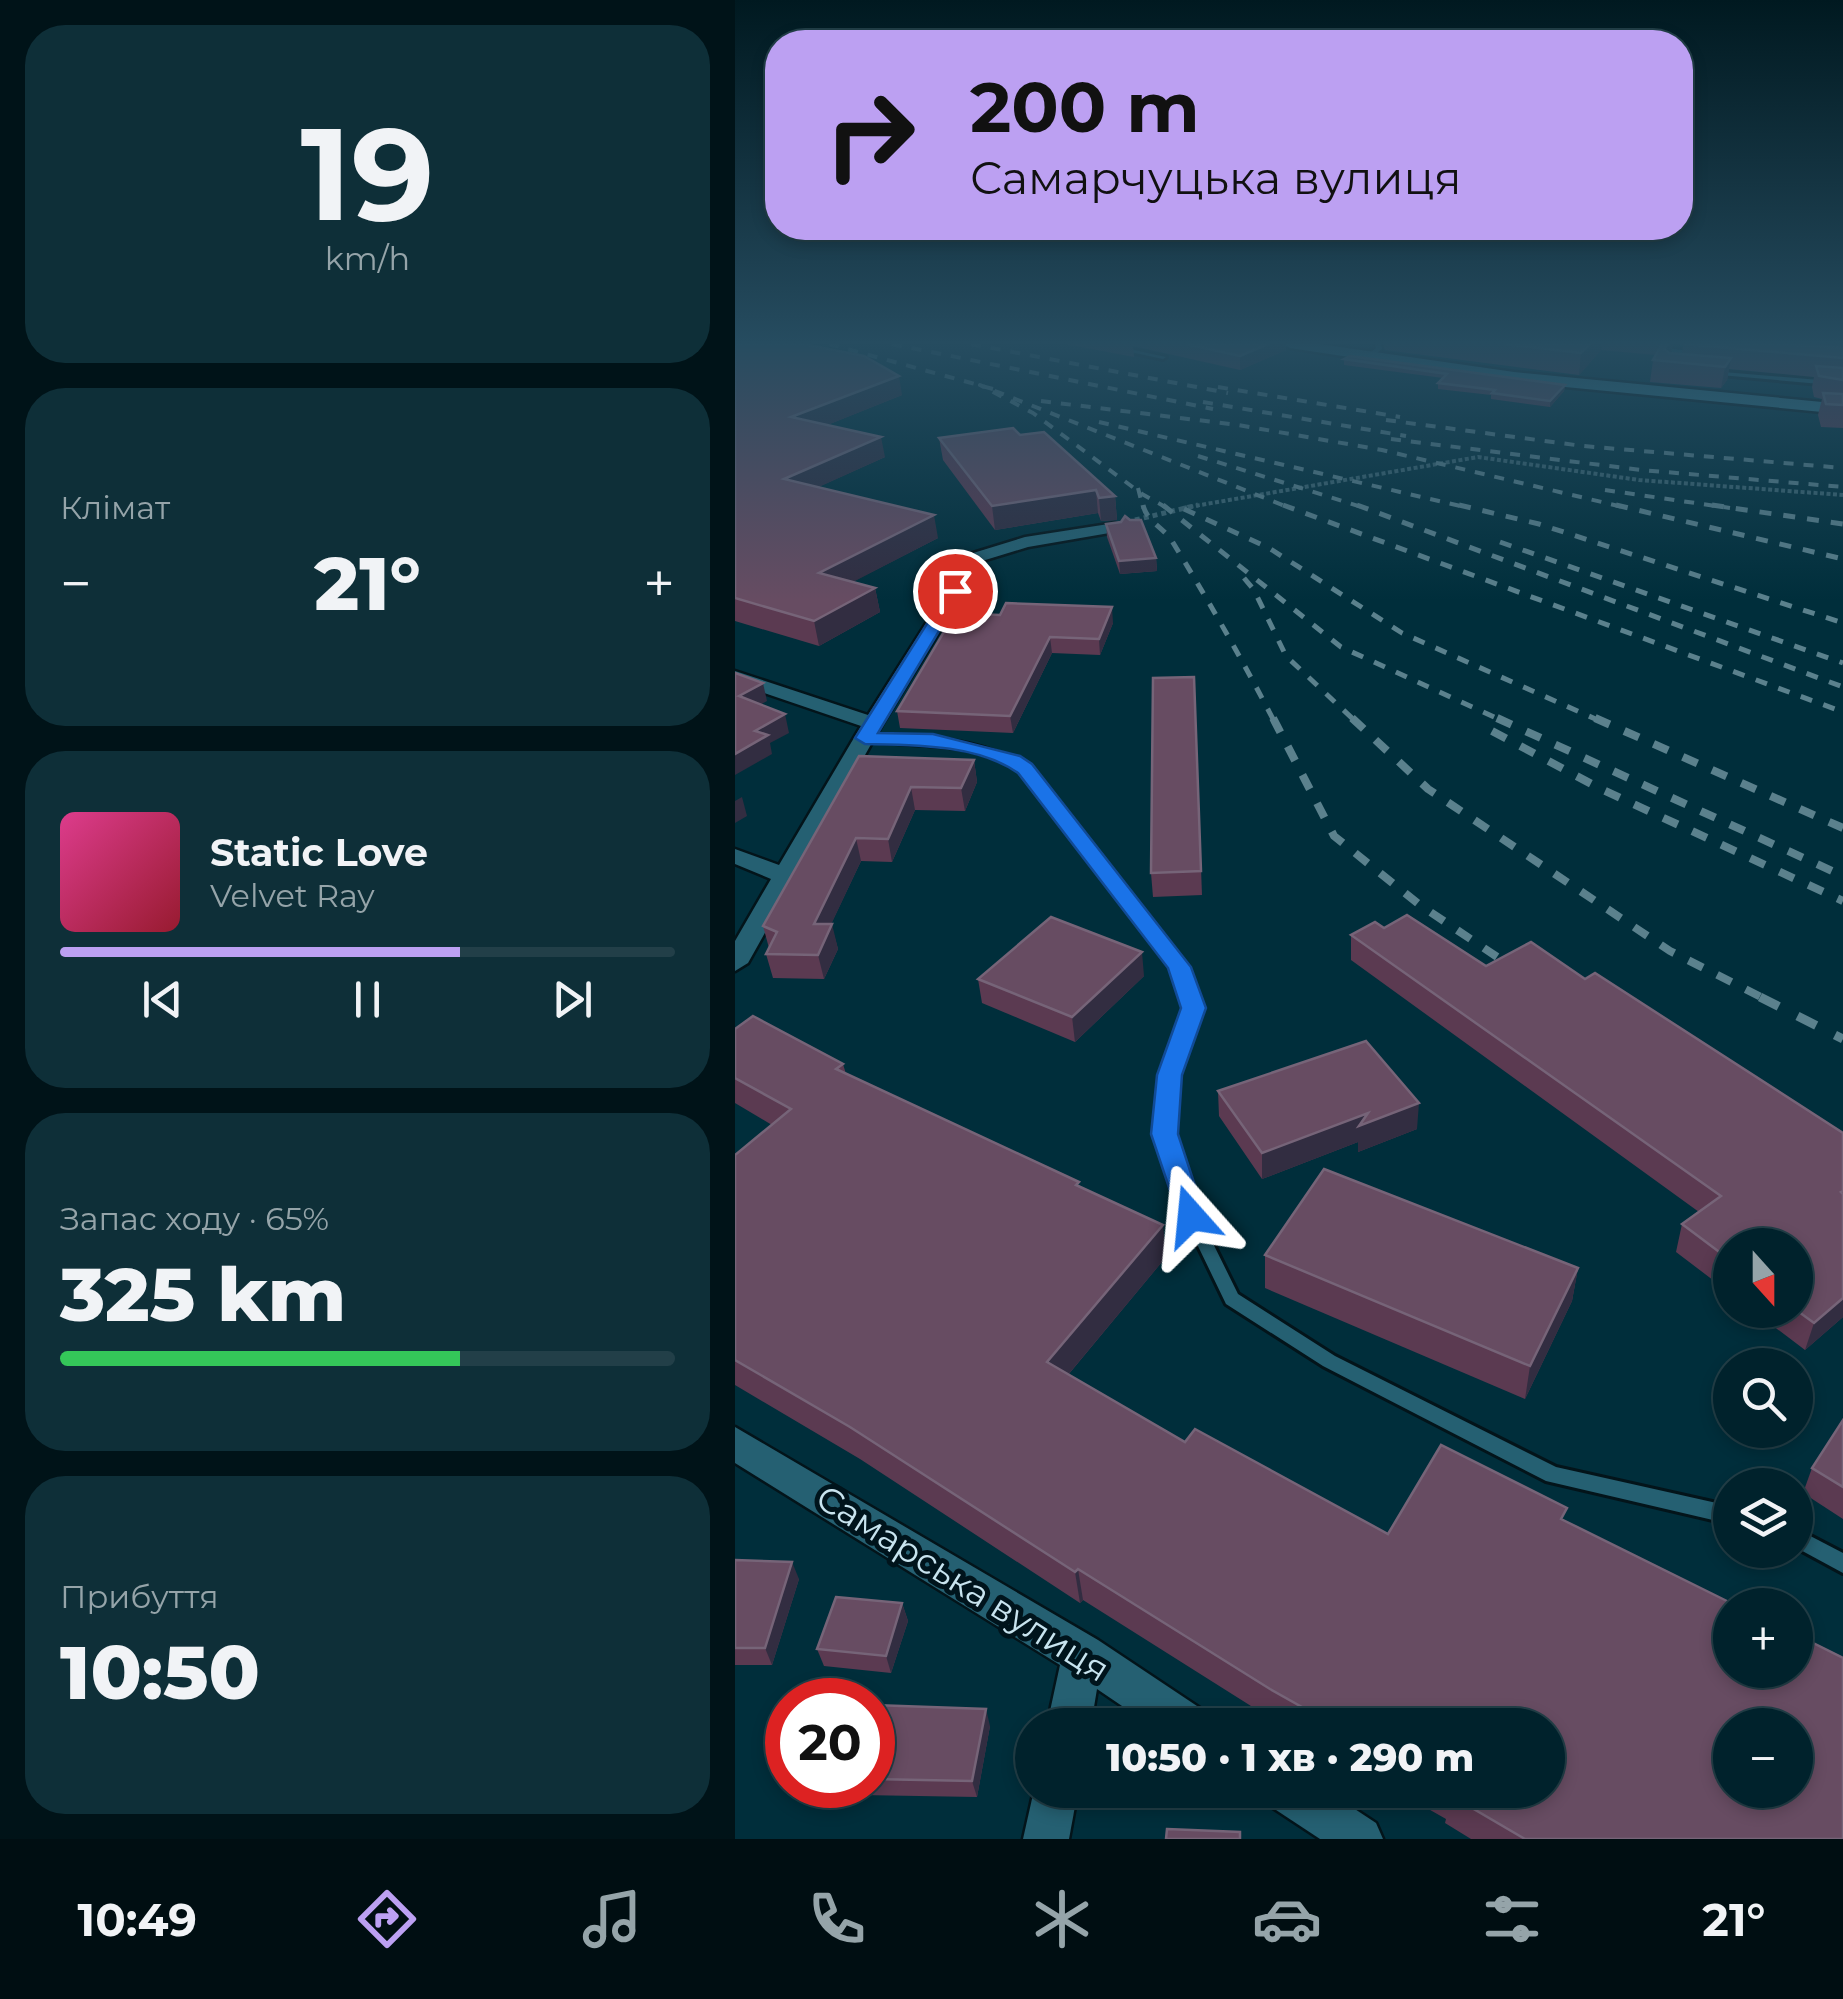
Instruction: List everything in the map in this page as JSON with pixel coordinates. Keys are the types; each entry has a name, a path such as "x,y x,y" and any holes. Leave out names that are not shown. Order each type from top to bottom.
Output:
{"street":[{"path":"735,963 869,730 976,558 1025,542 1115,528"},
{"path":"735,678 869,730"},
{"path":"735,856 785,876"},
{"name":"Самарська вулиця","path":"735,1443 1163,1708"},
{"path":"1072,1708 1083,1655"},
{"path":"1046,1839 1052,1808"},
{"path":"1314,1808 1360,1839"}],"lane":[{"path":"869,730 933,740 1013,760 1025,768 1179,967 1193,1008 1169,1075 1165,1134 1191,1216 1232,1298 1329,1361 1553,1475 1713,1510"},
{"path":"1813,1547 1843,1564"}],"path":[{"path":"1115,528 1171,510 1478,458 1639,480 1843,495"}],"building":[{"path":"735,430 849,430 881,437 784,479 934,515 819,573 875,588 814,621 735,598"},
{"path":"1000,430 1015,430 1020,435 1044,432 1115,496 1099,498 1096,490 992,506 939,438"},
{"path":"1125,516 1141,520 1156,558 1119,561 1106,524 1121,522"},
{"path":"1006,603 1112,607 1099,639 1050,637 1010,716 897,711 955,613 1000,615"},
{"path":"735,673 763,683 739,696 785,714 755,731 768,735 735,754"},
{"path":"1194,677 1201,871 1151,873 1153,678"},
{"path":"859,756 974,760 961,788 911,787 888,839 856,838 814,924 832,924 818,955 766,954 777,932 763,926"},
{"path":"1407,915 1486,966 1531,942 1585,979 1595,973 1843,1133 1843,1298 1813,1322 1813,1228 1713,1228 1713,1247 1682,1224 1721,1196 1351,935 1375,922 1384,928"},
{"path":"1051,917 1142,952 1072,1017 978,979"},
{"path":"753,1016 843,1064 836,1069 1163,1225 1047,1362 1185,1442 1195,1429 1388,1534 1441,1445 1567,1508 1561,1519 1713,1594 1713,1688 1813,1688 1813,1643 1843,1658 1843,1839 1525,1839 1472,1808 1565,1808 1565,1708 1304,1708 1078,1569 1075,1572 850,1427 735,1360 735,1155 791,1109 735,1078 735,1029"},
{"path":"1366,1041 1419,1103 1359,1126 1368,1113 1262,1153 1218,1091"},
{"path":"1324,1169 1578,1268 1530,1366 1265,1255"},
{"path":"1843,1420 1843,1487 1812,1468"},
{"path":"735,1560 792,1562 765,1648 735,1648"},
{"path":"836,1597 902,1603 886,1656 817,1649"},
{"path":"895,1706 986,1709 972,1781 895,1779"},
{"path":"1167,1829 1240,1832 1240,1839 1166,1839"}],"railway":[{"path":"1056,430 1139,492"},
{"path":"1093,430 1290,508"},
{"path":"1133,430 1469,508"},
{"path":"1266,430 1382,450 1627,508"},
{"path":"1369,430 1406,436"},
{"path":"1460,430 1583,446 1843,468"},
{"path":"1391,439 1641,470 1843,487"},
{"path":"1198,456 1365,508"},
{"path":"1605,490 1730,508"},
{"path":"1139,492 1166,508"},
{"path":"1139,492 1143,508"},
{"path":"1143,505 1148,516 1172,541 1274,721"},
{"path":"1163,505 1166,508"},
{"path":"1283,505 1843,712"},
{"path":"1357,505 1843,687"},
{"path":"1459,505 1539,524 1843,623"},
{"path":"1616,505 1843,559"},
{"path":"1712,505 1843,524"},
{"path":"1166,508 1341,647 1503,721"},
{"path":"1184,509 1269,548 1402,633 1600,721"},
{"path":"1500,542 1843,663"},
{"path":"1244,578 1254,590 1286,656 1355,721"},
{"path":"1273,718 1334,836 1420,905 1521,973"},
{"path":"1352,718 1428,789 1670,951 1765,999"},
{"path":"1497,718 1843,876"},
{"path":"1595,718 1843,828"},
{"path":"1492,731 1601,789 1843,901"},
{"path":"1760,997 1843,1039"}],"route":[{"path":"955,591 865,738 933,740 1013,760 1025,768 1179,967 1193,1008 1169,1075 1165,1134 1191,1216"}]}
